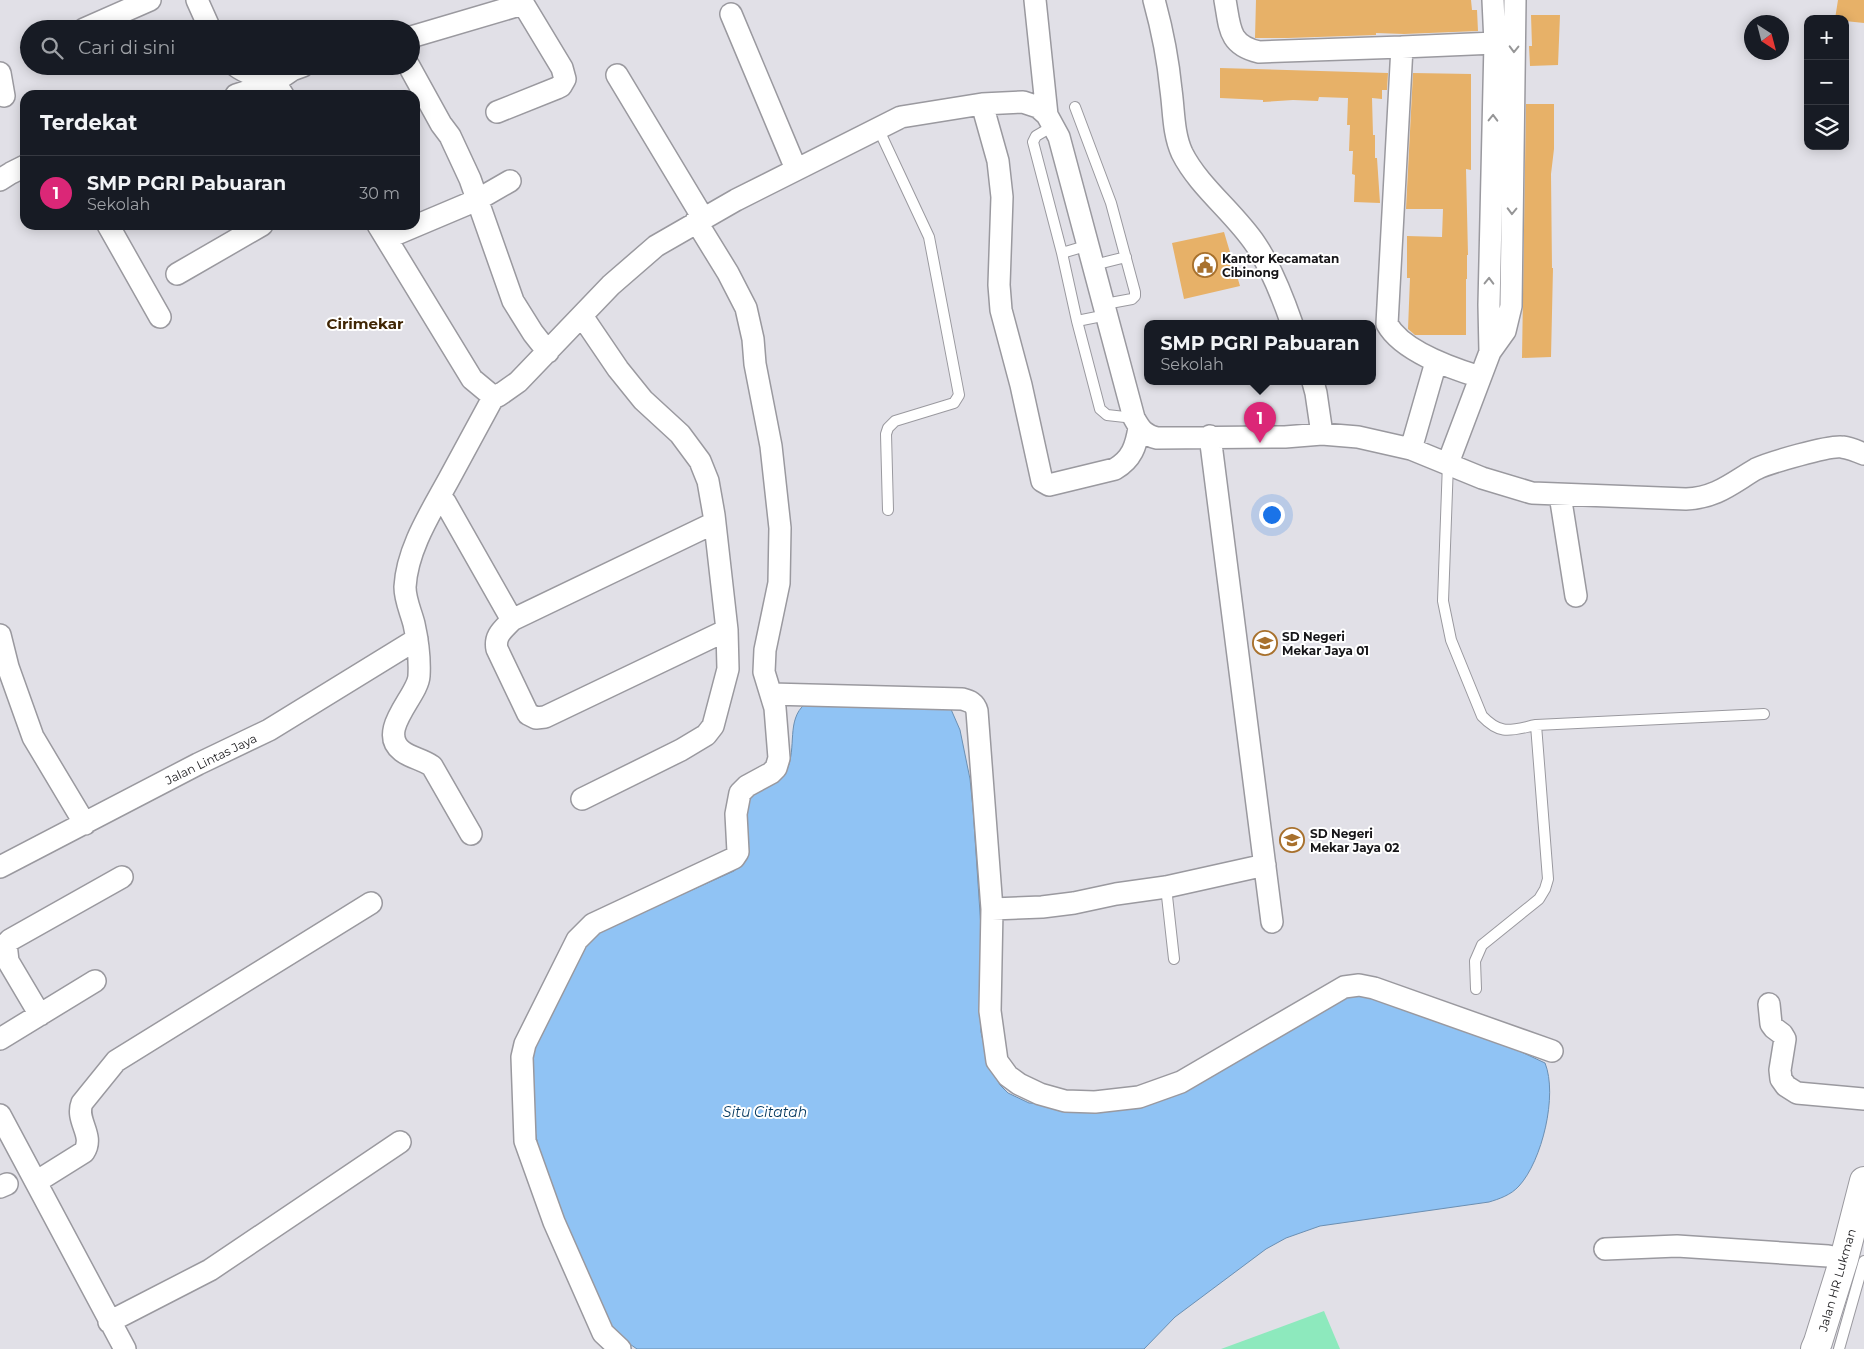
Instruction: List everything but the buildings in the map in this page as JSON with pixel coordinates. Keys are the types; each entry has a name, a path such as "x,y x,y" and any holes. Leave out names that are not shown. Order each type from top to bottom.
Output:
{"street":[{"path":"104,20 150,0"},
{"path":"197,0 206,20"},
{"path":"1035,0 1050,120"},
{"path":"1154,0 1163,36 1176,137 1183,154 1199,178 1256,245 1281,294 1291,320"},
{"path":"1225,0 1234,38 1241,46 1259,52 1495,43"},
{"path":"1490,352 1489,305 1495,43 1493,0"},
{"path":"1448,464 1490,352 1505,331 1511,306 1515,0"},
{"path":"420,34 522,2 562,68 565,79 561,86 557,88 497,112"},
{"path":"731,14 796,169"},
{"path":"1402,47 1387,324 1397,337 1436,362 1480,378"},
{"path":"0,73 4,96"},
{"path":"250,75 278,89 288,75"},
{"path":"414,75 452,141 470,179 513,302 533,334 548,352"},
{"path":"617,75 700,219 746,308 770,446 780,528 779,584 764,662 764,672 775,708 778,764 771,773 748,786 740,793 736,814 738,852 728,862 593,924 584,932 576,940 523,1051 525,1142 554,1222 603,1333 620,1349"},
{"path":"382,232 472,380 484,391 494,396 502,394 518,382 631,266 656,246 700,219 887,123 982,104 1023,102 1038,107 1050,120 1059,137 1136,423 1135,446 1123,464 1115,468 1049,485 1042,481 1001,310 999,285 1002,197 998,161 982,104"},
{"path":"0,180 20,168"},
{"path":"420,219 477,200 510,181"},
{"path":"111,230 160,317"},
{"path":"177,274 253,230"},
{"path":"582,316 618,370 643,400 680,434 697,456 708,481 727,630 728,669 718,709 710,731 696,742 681,750 582,798"},
{"path":"1402,447 1436,362"},
{"path":"1314,385 1322,434"},
{"path":"471,834 432,766 423,760 412,758 400,750 394,740 395,725 400,712 410,698 418,681 420,655 406,601 405,588 413,552 426,520 494,396"},
{"path":"1136,423 1149,436 1157,438 1210,436 1285,437 1322,434 1358,437 1402,447 1482,478 1514,488 1532,493 1560,495 1701,498 1732,485 1758,468 1826,447 1842,446 1864,454"},
{"path":"1210,436 1272,922"},
{"path":"1560,495 1576,596"},
{"path":"445,502 512,620"},
{"path":"714,523 512,620 498,634 496,642 497,649 528,714 536,718 544,717 727,630"},
{"path":"0,635 8,667 33,737 85,824"},
{"name":"Jalan Lintas Jaya","path":"0,867 198,764 269,730 417,640"},
{"path":"771,694 962,699 970,700 975,706 992,909 990,1011 997,1061 1008,1076 1019,1084 1048,1097 1065,1101 1119,1101 1139,1097 1181,1082 1344,987 1359,985 1374,988 1552,1051"},
{"path":"992,909 1056,906 1166,887 1265,865"},
{"path":"40,1015 8,961 6,944 122,877"},
{"path":"17,1181 84,1152 88,1145 88,1140 80,1109 82,1103 116,1061 371,903"},
{"path":"0,1039 95,981"},
{"path":"1769,1004 1771,1024 1785,1039 1780,1070 1783,1083 1786,1086 1798,1093 1864,1099"},
{"path":"0,1115 17,1181 125,1349"},
{"path":"109,1322 210,1270 400,1142"},
{"name":"Jalan HR Lukman","path":"1815,1349 1854,1260 1864,1181"},
{"path":"1605,1249 1677,1246 1828,1256 1854,1260"}],"lane":[{"path":"1075,107 1111,203 1136,292 1132,299 1077,321"},
{"path":"1050,120 1033,142 1100,409 1107,415 1136,423"},
{"path":"887,123 929,237 959,395 954,403 895,422 888,428 886,434 888,510"},
{"path":"1062,253 1126,257"},
{"path":"1448,464 1443,601 1451,640 1482,716 1491,726 1507,731 1536,725 1764,714"},
{"path":"1476,989 1475,961 1482,945 1539,899 1548,879 1536,725"},
{"path":"1166,887 1174,959"},
{"path":"1839,1349 1854,1260"}],"green space":[{"path":"1324,1311 1340,1349 1221,1349"}],"water":[{"name":"Situ Citatah","path":"805,704 950,707 960,730 970,779 973,808 981,928 981,1032 988,1062 1000,1085 1008,1093 1029,1103 1106,1107 1353,990 1483,1034 1545,1063 1549,1076 1549,1109 1541,1145 1527,1175 1512,1192 1489,1202 1320,1226 1286,1238 1266,1249 1175,1317 1144,1349 637,1349 624,1340 605,1319 543,1171 533,1121 531,1095 533,1050 577,954 596,933 734,871 740,865 744,858 746,843 744,818 747,802 757,791 777,780 787,769 790,761 796,718"}],"place":[{"name":"Kantor Kecamatan Cibinong","path":"1205,265"},
{"name":"SMP PGRI Pabuaran","path":"1260,443"},
{"name":"SD Negeri Mekar Jaya 01","path":"1265,643"},
{"name":"SD Negeri Mekar Jaya 02","path":"1292,840"}],"district":[{"name":"Cirimekar","path":"365,323"}]}
